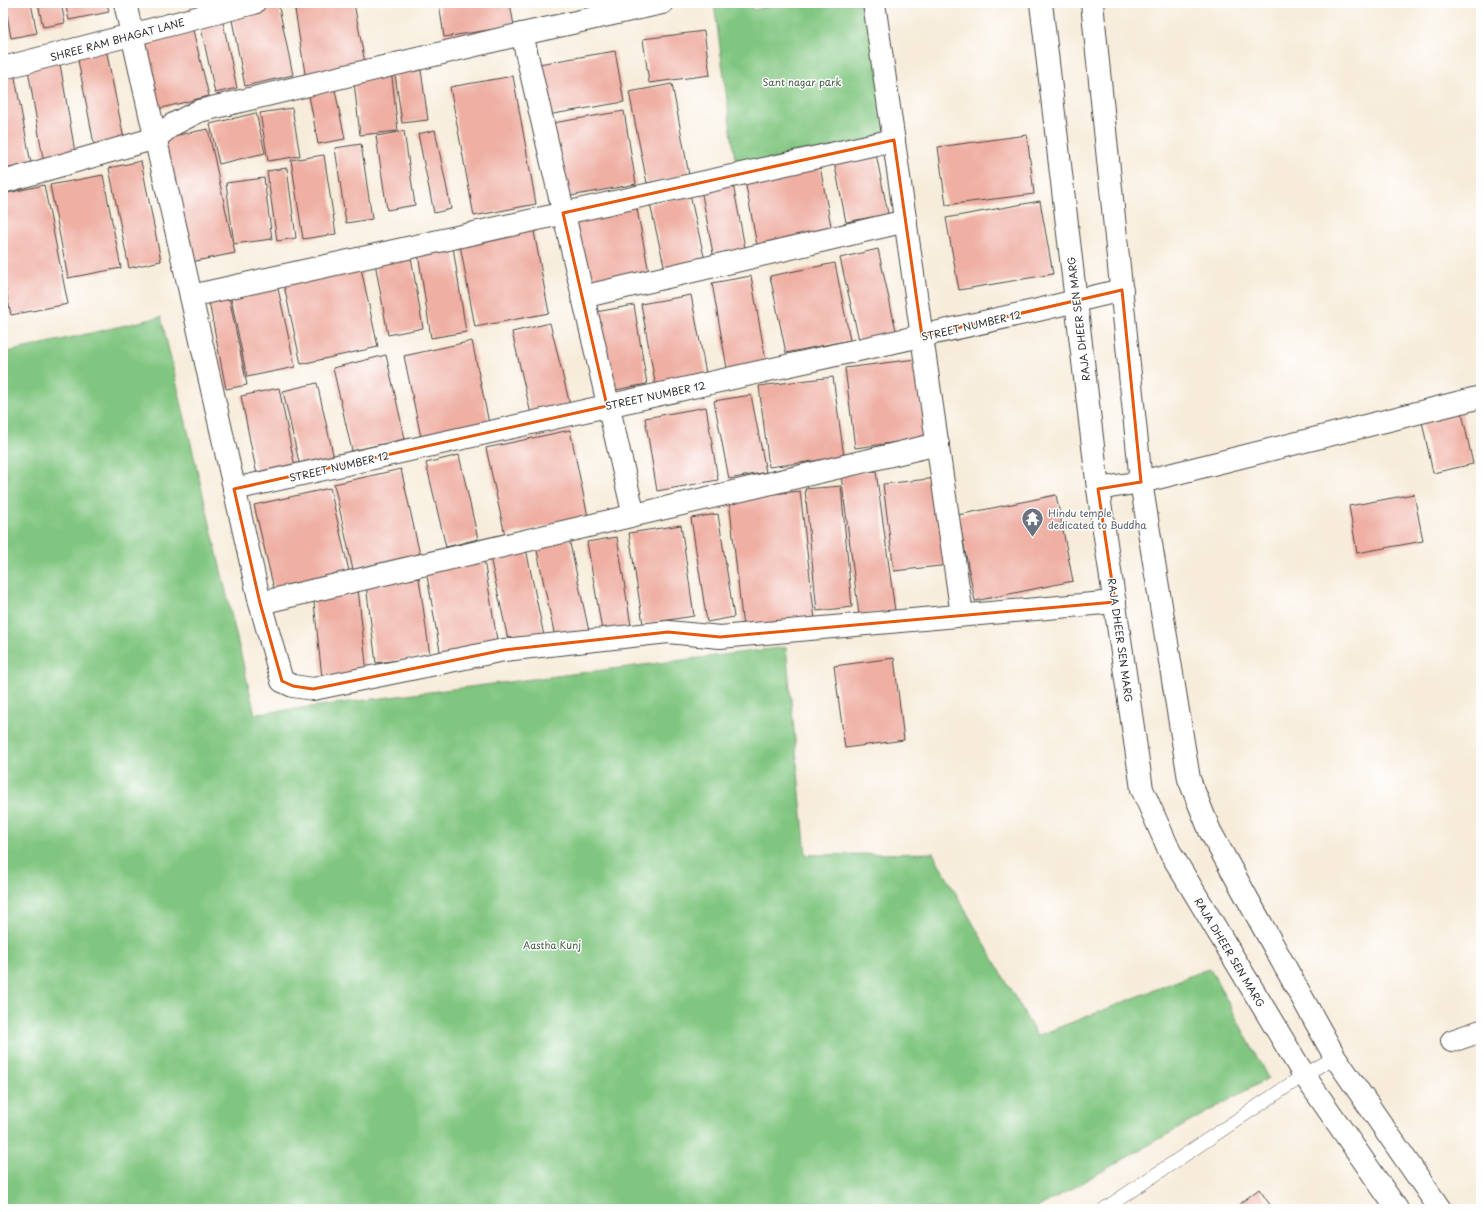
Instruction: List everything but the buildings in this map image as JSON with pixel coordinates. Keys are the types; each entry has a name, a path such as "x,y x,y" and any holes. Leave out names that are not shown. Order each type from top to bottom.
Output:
{"street":[{"path":"125,3 260,603 282,680 293,686 313,689 504,650 668,632 720,637 1115,602"},
{"name":"SHREE RAM BHAGAT LANE","path":"3,68 254,3"},
{"path":"3,182 156,138 172,125 199,111 522,34 585,11 662,3"},
{"path":"874,3 962,615"},
{"name":"RAJA DHEER SEN MARG","path":"1041,3 1098,489 1142,789 1170,852 1304,1075 1397,1209"},
{"path":"1092,3 1122,290 1140,482 1189,779 1210,831 1335,1057 1440,1209"},
{"path":"522,34 607,406 634,516"},
{"path":"191,296 894,140"},
{"path":"582,297 906,221"},
{"name":"STREET NUMBER 12","path":"234,489 1076,302 1122,290"},
{"path":"1098,489 1140,482 1481,397"},
{"path":"260,603 938,444"},
{"path":"1452,1041 1481,1031"}],"lane":[{"path":"1104,1209 1304,1075 1335,1057"}],"highlighted area":[{"path":"894,140 922,336 1122,290 1141,482 1098,489 1115,602 720,637 668,632 504,650 313,689 293,686 282,681 260,603 234,489 607,406 563,213"}],"green space":[{"name":"Sant nagar park","path":"714,3 751,3 753,10 780,3 874,3 894,140 737,175"},
{"name":"Aastha Kunj","path":"161,317 255,714 786,647 806,855 933,853 1037,1036 1210,968 1268,1078 1035,1209 3,1209 3,353"}],"place":[{"name":"Hindu temple dedicated to Buddha","path":"1033,538"}]}
